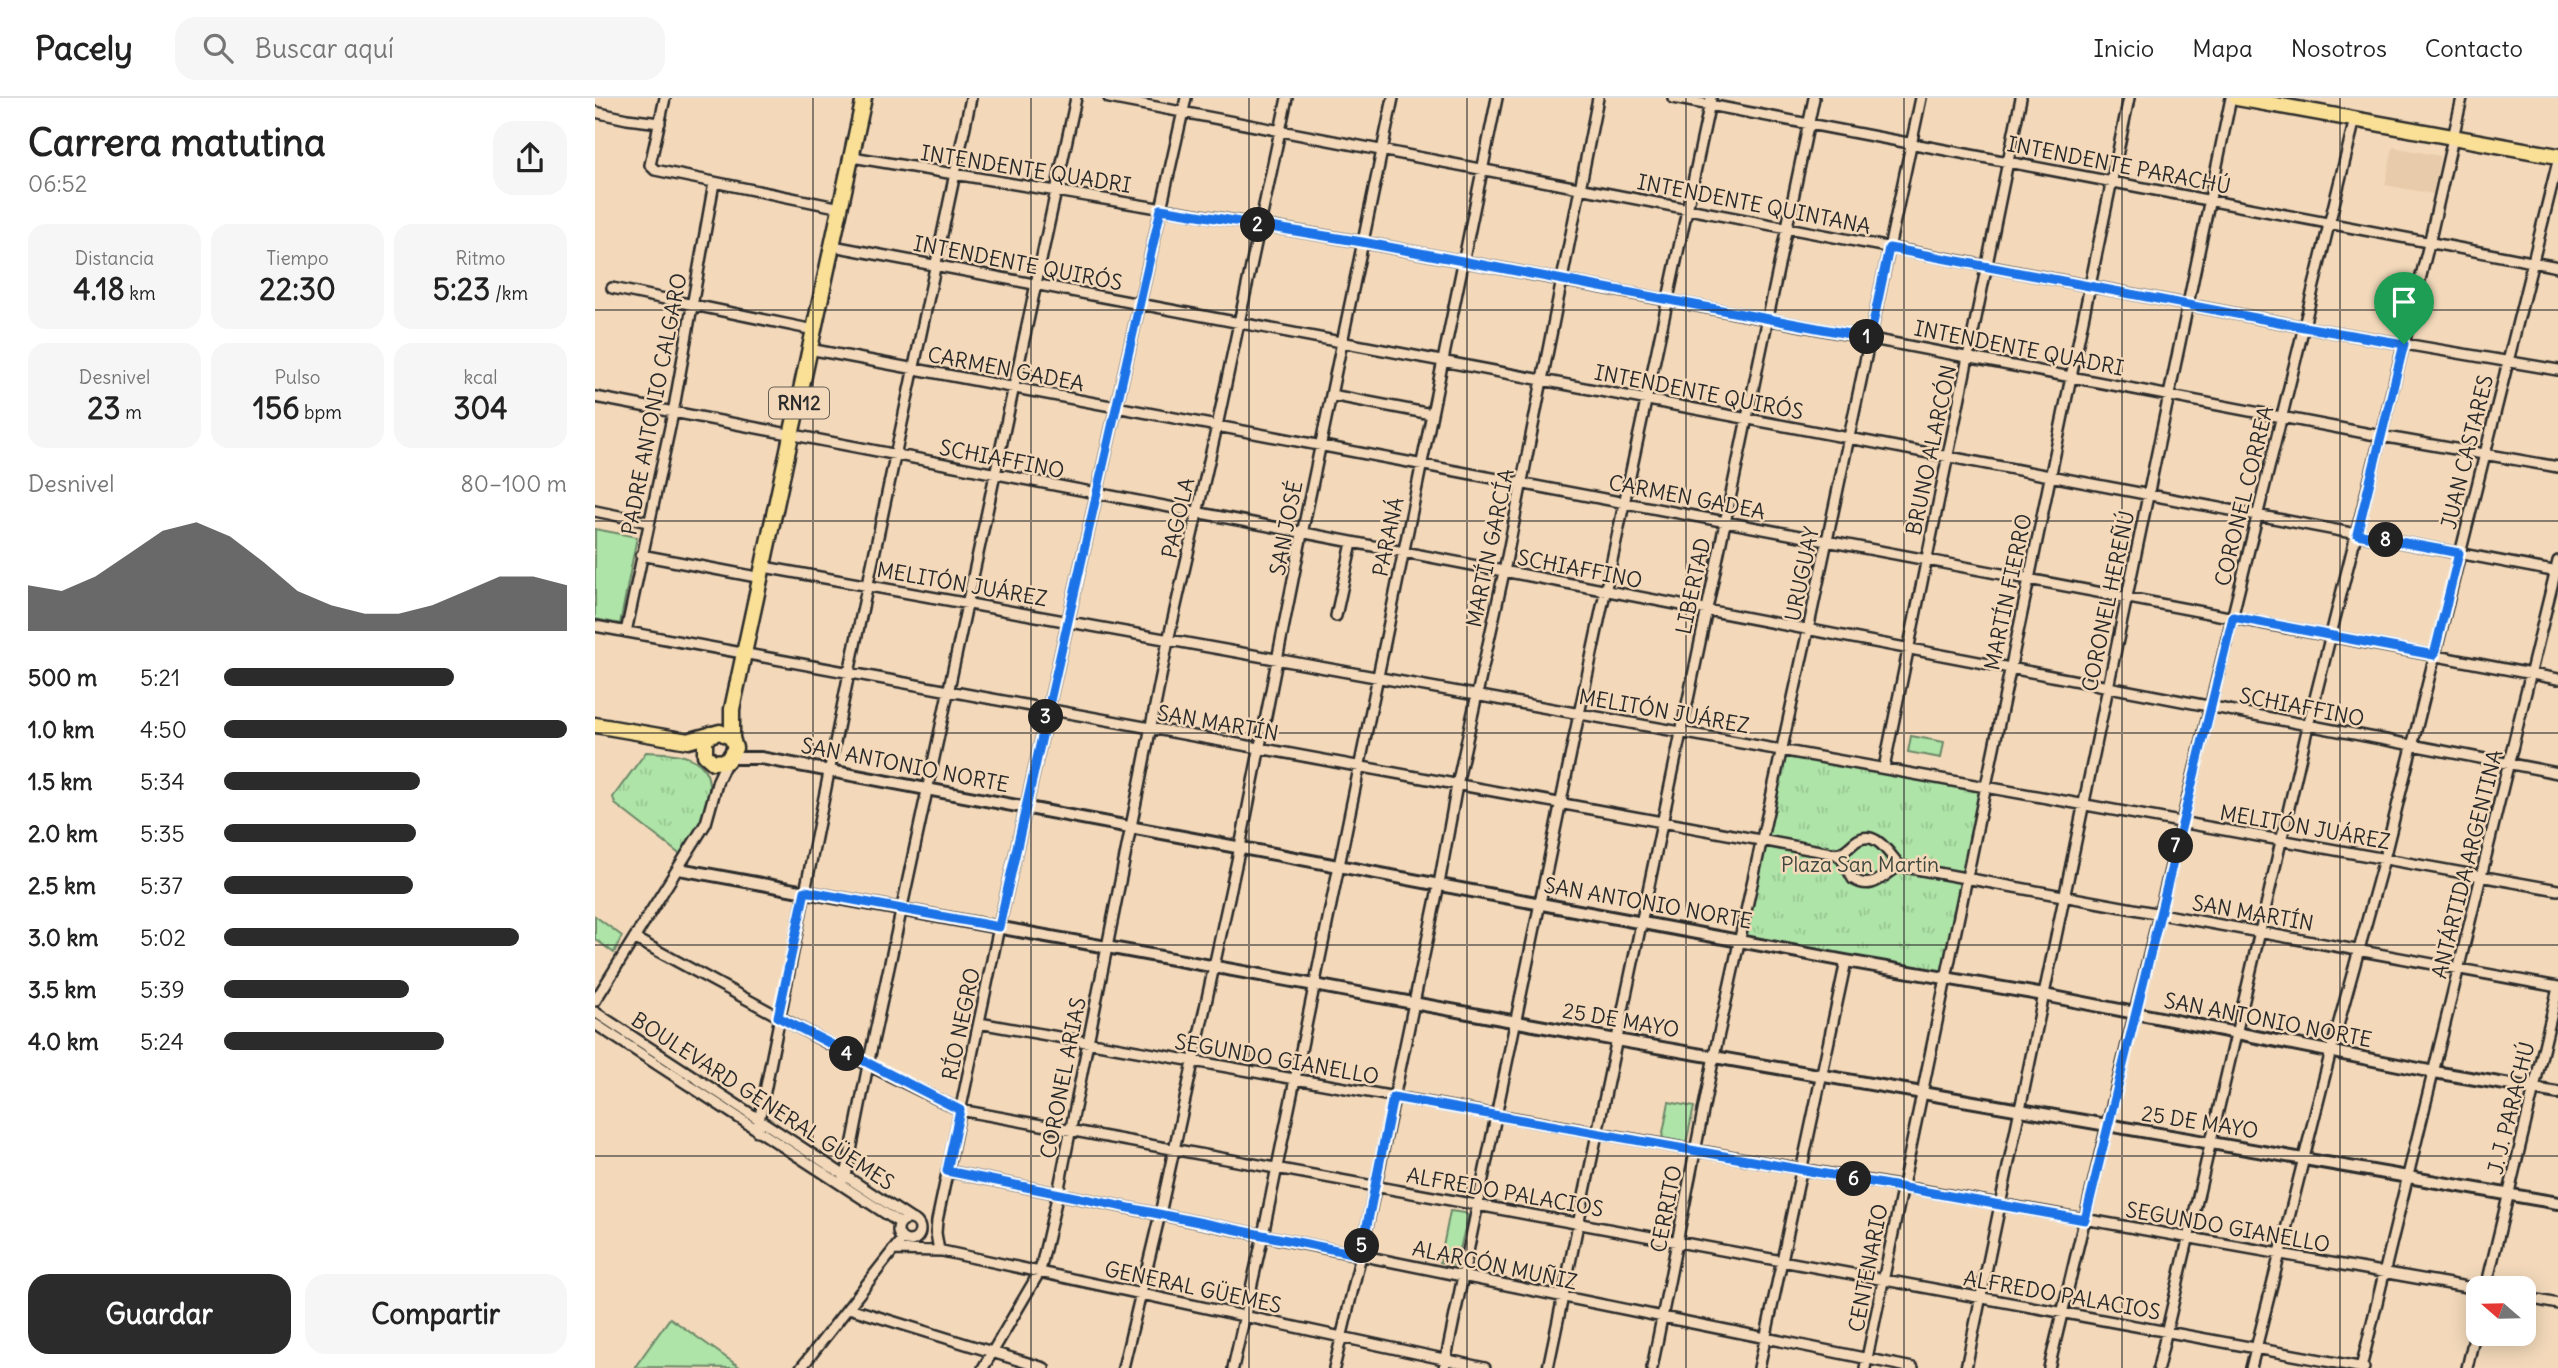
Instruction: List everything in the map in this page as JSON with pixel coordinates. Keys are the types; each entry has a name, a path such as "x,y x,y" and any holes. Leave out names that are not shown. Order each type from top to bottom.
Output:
{"highway":[{"name":"RN12","path":"707,757 705,741 725,723 732,709 745,654 852,157 860,98"},
{"path":"2237,98 2558,159"},
{"name":"RN12","path":"729,759 735,748 732,738 732,709"},
{"path":"595,725 676,740 688,741 713,733 725,733 732,738"},
{"path":"676,740 693,746 717,763 729,759"}],"street":[{"path":"665,98 650,165 663,173 841,208"},
{"path":"757,1131 849,673 971,98"},
{"path":"843,1180 1076,98"},
{"name":"INTENDENTE QUINTANA","path":"1109,98 2304,327 2558,370"},
{"name":"RÍO NEGRO","path":"939,1251 936,1233 947,1171 999,927 1186,98"},
{"name":"PAGOLA","path":"1107,946 1168,640 1240,323 1287,98"},
{"name":"SAN JOSÉ","path":"1123,1368 1215,965 1279,659 1301,534 1393,98"},
{"name":"PARANÁ","path":"1233,1368 1263,1235 1497,98"},
{"name":"MARTÍN GARCÍA","path":"1335,1368 1504,572 1598,98"},
{"name":"INTENDENTE PARACHÚ","path":"1673,98 1710,102 1808,124 2558,267"},
{"name":"LIBERTAD","path":"1548,1368 1814,98"},
{"name":"URUGUAY","path":"1714,1056 1808,631 1921,98"},
{"name":"BRUNO ALARCÓN","path":"1884,768 2021,98"},
{"name":"MARTÍN FIERRO","path":"1921,1093 2129,98"},
{"name":"CORONEL HEREÑÚ","path":"1966,1368 2231,98"},
{"path":"2158,1368 2308,726 2429,244 2462,98"},
{"path":"1445,1364 1710,102"},
{"path":"595,111 660,123"},
{"name":"CORONEL CORREA","path":"2049,1368 2355,120"},
{"name":"INTENDENTE QUADRI","path":"852,157 1362,242 2381,436 2558,467"},
{"name":"JUAN CASTARES","path":"2251,1368 2358,950 2384,859 2558,159"},
{"name":"PADRE ANTONIO CALGARO","path":"626,632 673,413 714,183"},
{"name":"INTENDENTE QUIRÓS","path":"833,246 2557,572"},
{"path":"611,288 814,330"},
{"name":"CARMEN GADEA","path":"809,349 2558,679"},
{"path":"1331,395 1431,414"},
{"name":"SCHIAFFINO","path":"595,397 2558,773"},
{"path":"595,511 648,522"},
{"path":"1336,616 1352,543"},
{"name":"MELITÓN JUÁREZ","path":"641,555 869,585 2558,890"},
{"name":"ANTÁRTIDA ARGENTINA","path":"2362,1368 2558,561"},
{"name":"SAN MARTÍN","path":"595,626 1836,854"},
{"name":"RN12","path":"707,757 714,772 713,801"},
{"name":"SAN ANTONIO NORTE","path":"729,759 761,758 1740,939 1846,961 2044,995 2434,1072 2558,1093"},
{"name":"RN12","path":"713,801 718,780 729,759"},
{"path":"595,1001 679,869 706,823 713,801"},
{"path":"1870,838 1883,845 1901,866 1891,870 1882,880 1866,885 1853,879 1842,859 1836,854 1843,853 1855,842 1870,838"},
{"name":"SAN MARTÍN","path":"1901,866 2558,988"},
{"name":"25 DE MAYO","path":"679,869 1616,1040 2558,1203"},
{"name":"ALFREDO PALACIOS","path":"634,938 867,1065 960,1110 2362,1368"},
{"name":"CORONEL ARIAS","path":"983,1368 1040,1271 1107,946"},
{"path":"1759,1368 1846,961"},
{"name":"J. J. PARACHÚ","path":"2489,1276 2558,988"},
{"name":"BOULEVARD GENERAL GÜEMES","path":"595,1012 759,1119 900,1223"},
{"name":"SEGUNDO GIANELLO","path":"979,1023 2466,1287"},
{"name":"BOULEVARD GENERAL GÜEMES","path":"595,1024 757,1131 936,1233"},
{"name":"CERRITO","path":"1652,1368 1714,1056"},
{"name":"CENTENARIO","path":"1866,1363 1921,1093"},
{"name":"ALARCÓN MUÑIZ","path":"947,1171 1767,1338 1866,1363 1913,1368"},
{"path":"914,1240 920,1232 914,1220 900,1223 897,1230 902,1239 907,1241 914,1240 936,1233"},
{"path":"801,1368 902,1239"},
{"name":"GENERAL GÜEMES","path":"893,1250 939,1251 1040,1271 1341,1336 1445,1364 1485,1368"},
{"path":"2536,1300 2558,1304"},
{"path":"849,1308 1044,1368"},
{"path":"2467,1368 2472,1346"}],"shaded area":[{"path":"2393,147 2440,156 2433,194 2385,185"}],"green space":[{"path":"595,529 637,537 620,624 595,619"},
{"path":"1911,736 1944,742 1941,758 1908,752"},
{"name":"Plaza San Martín","path":"1781,750 1986,787 1945,979 1740,939"},
{"path":"646,752 684,756 699,763 707,774 709,786 703,816 682,856 615,804 613,797"},
{"path":"595,916 622,936 614,953 595,939"},
{"path":"1669,1102 1694,1107 1686,1143 1662,1138"},
{"path":"1450,1211 1468,1216 1456,1266 1440,1262"},
{"path":"670,1318 741,1368 635,1367"}],"route":[{"path":"1161,209 1362,242 1870,338 1889,248 2404,344 2357,534 2459,553 2434,655 2233,617 2085,1220 1393,1097 1361,1255 947,1171 960,1110 867,1065 778,1017 805,891 999,927 1161,209"}]}
